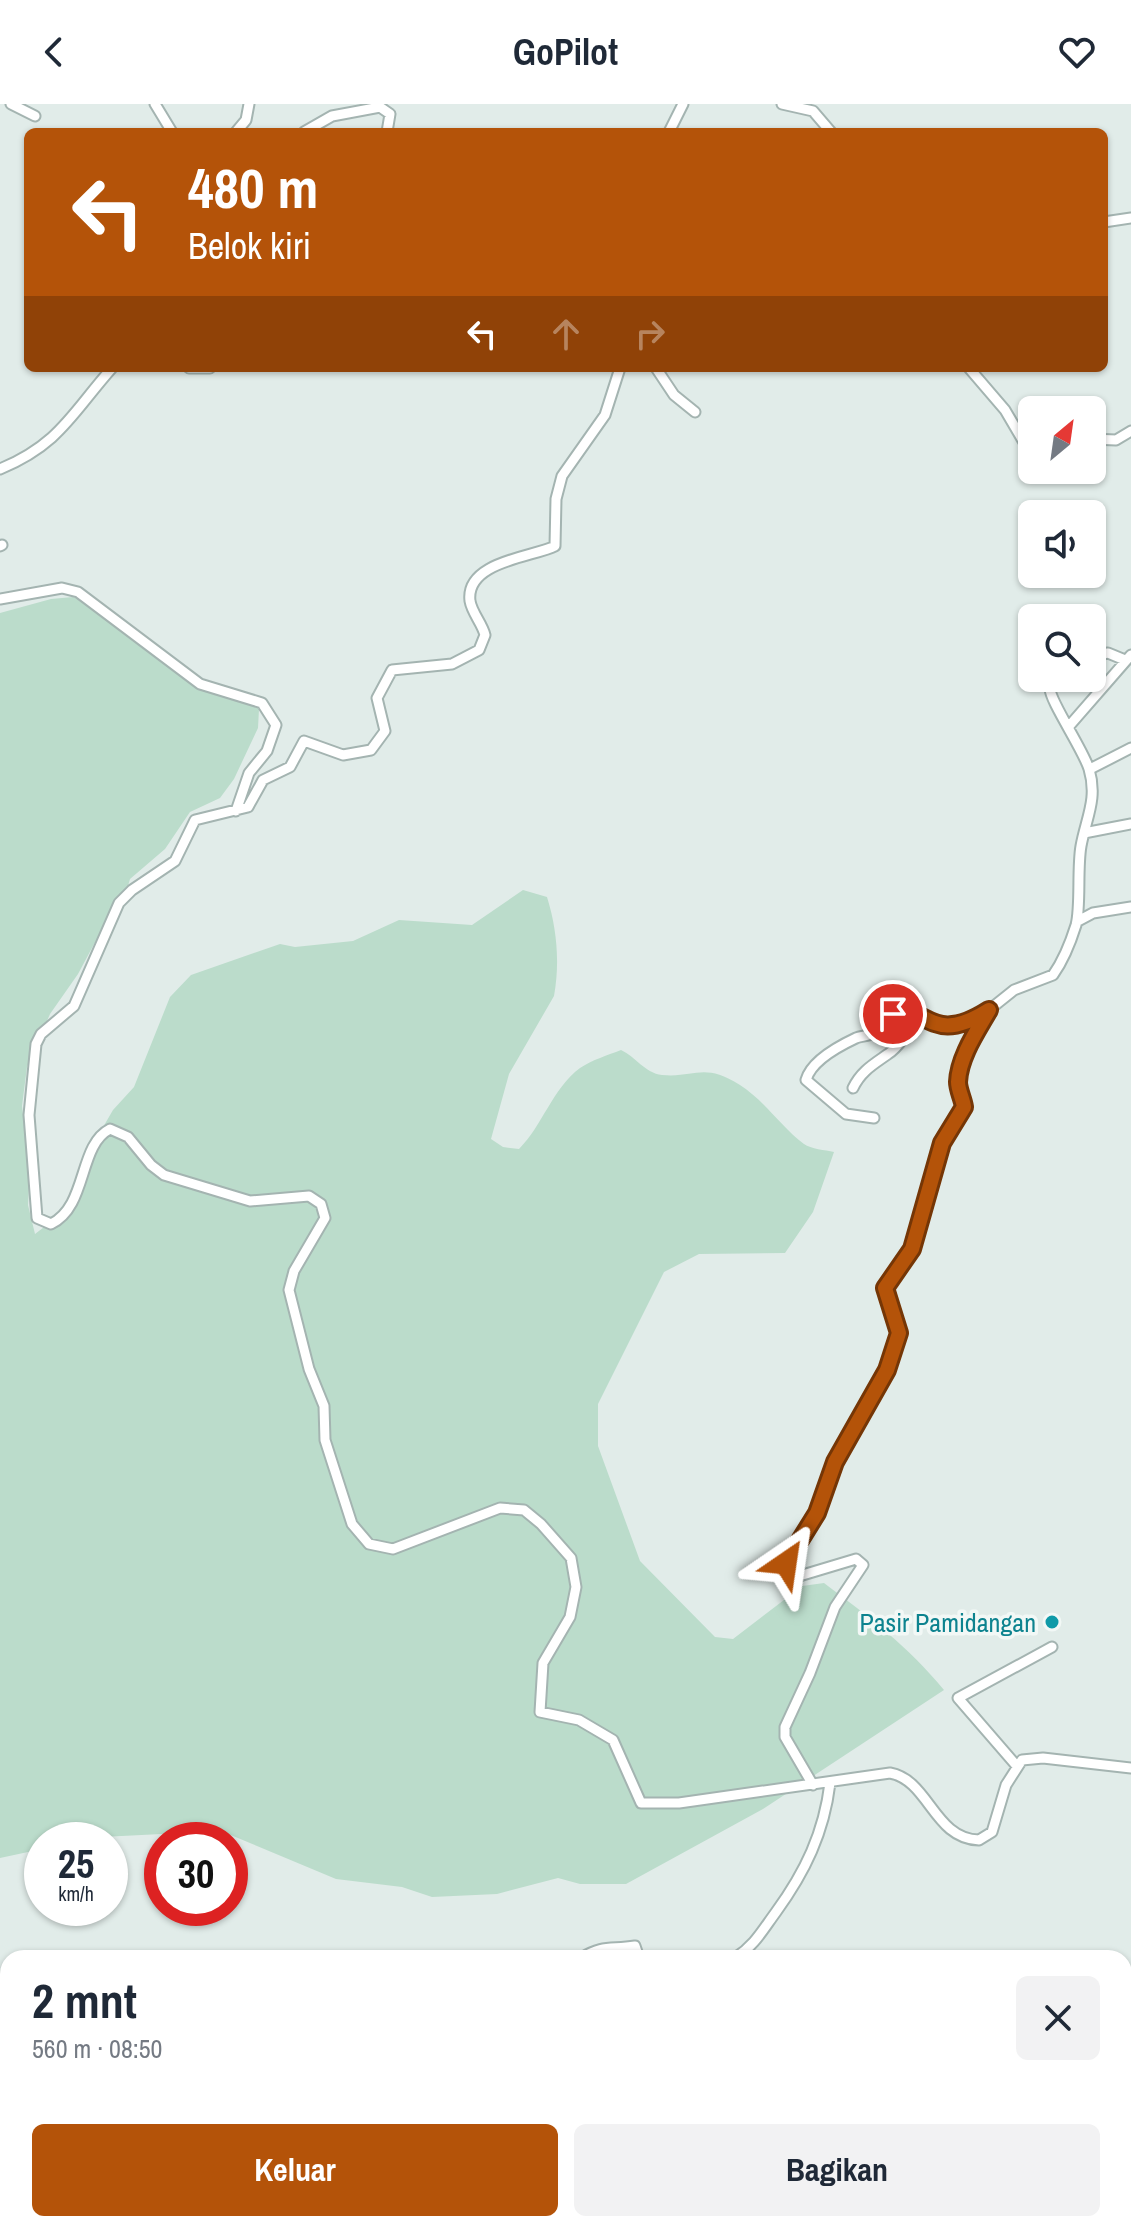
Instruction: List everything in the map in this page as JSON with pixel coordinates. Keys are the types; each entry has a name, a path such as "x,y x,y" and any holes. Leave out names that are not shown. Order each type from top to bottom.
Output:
{"street":[{"path":"11,104 35,116"},
{"path":"155,104 170,128"},
{"path":"242,128 249,104"},
{"path":"671,128 683,104"},
{"path":"782,104 813,111 828,128"},
{"path":"311,128 332,116 380,107 390,114 388,128"},
{"path":"1108,221 1131,218"},
{"path":"0,469 35,452 59,434 109,372"},
{"path":"619,372 605,415 562,476 556,499 555,546 510,558 494,567 473,587 470,601 485,635 479,650 452,664 392,670 377,698 385,731 371,750 343,755 304,741 290,767 266,777 251,804 236,811 195,820 175,861 125,896 74,1006 39,1036 29,1115 37,1218 51,1224 69,1209 95,1141 110,1129 128,1137 151,1165 164,1175 250,1201 309,1196 316,1200 325,1211 325,1218 294,1271 290,1302 324,1406 325,1440 334,1473 359,1536 377,1548 397,1549 500,1508 524,1510 563,1547 576,1572 570,1617 543,1663 541,1713 579,1720 613,1740 636,1798 645,1804 830,1783 886,1773 898,1775 950,1831 979,1840 992,1832 1016,1765 1024,1759 1043,1758 1131,1768"},
{"path":"659,372 674,395 695,412"},
{"path":"972,372 1005,410 1018,432"},
{"path":"1106,440 1116,440 1131,431"},
{"path":"0,599 62,588 78,592 200,684 262,703 276,725 274,738 249,773 236,811"},
{"path":"1070,725 1128,658 1106,653"},
{"path":"874,1118 842,1112 818,1092 807,1077 814,1063 853,1039 872,1035 893,1014 910,1011 946,1028 958,1027 989,1010 1014,990 1053,975 1078,921 1084,833 1094,794 1090,769 1070,725 1050,692"},
{"path":"1090,769 1131,748"},
{"path":"1084,833 1131,824"},
{"path":"1078,921 1093,913 1131,907"},
{"path":"813,1785 785,1737 785,1727 835,1607 863,1565 856,1559 796,1577 786,1573 786,1565 817,1513 835,1462 887,1370 899,1333 885,1288 912,1249 942,1143 964,1107 958,1083 964,1062 972,1039 989,1010"},
{"path":"853,1088 861,1073 888,1055 907,1029 924,1019"},
{"path":"1016,1765 959,1702 959,1696 1052,1647"},
{"path":"745,1950 764,1934 811,1857 827,1810 830,1783"},
{"path":"596,1950 603,1946 620,1949 635,1946 636,1950"}],"green space":[{"path":"73,597 88,603 99,615 187,678 248,699 259,709 258,728 234,779 220,798 190,812 165,849 130,879 125,896 115,905 78,974 50,1014 27,1067 22,1106 30,1170 28,1205 35,1234 48,1224 79,1187 95,1141 113,1110 134,1087 170,997 191,975 280,944 295,947 353,941 399,920 472,925 523,890 547,897 556,946 554,996 509,1074 491,1139 503,1147 519,1149 570,1077 580,1068 621,1050 656,1074 700,1072 727,1078 757,1099 804,1144 834,1152 813,1212 785,1253 699,1254 664,1272 598,1404 598,1446 640,1561 715,1637 733,1639 784,1600 795,1587 824,1583 902,1646 944,1690 763,1809 626,1884 580,1884 558,1878 497,1894 432,1897 402,1887 336,1879 248,1842 248,1822 144,1822 144,1835 128,1836 128,1822 24,1822 24,1853 0,1858 0,613 51,599"}],"place":[{"name":"Pasir Pamidangan","path":"1052,1622"}],"route":[{"path":"786,1563 820,1507 835,1462 883,1381 899,1333 885,1297 885,1288 912,1249 942,1143 964,1107 958,1083 964,1062 972,1039 989,1010 971,1022 946,1028 930,1024 910,1011 893,1014"}]}
